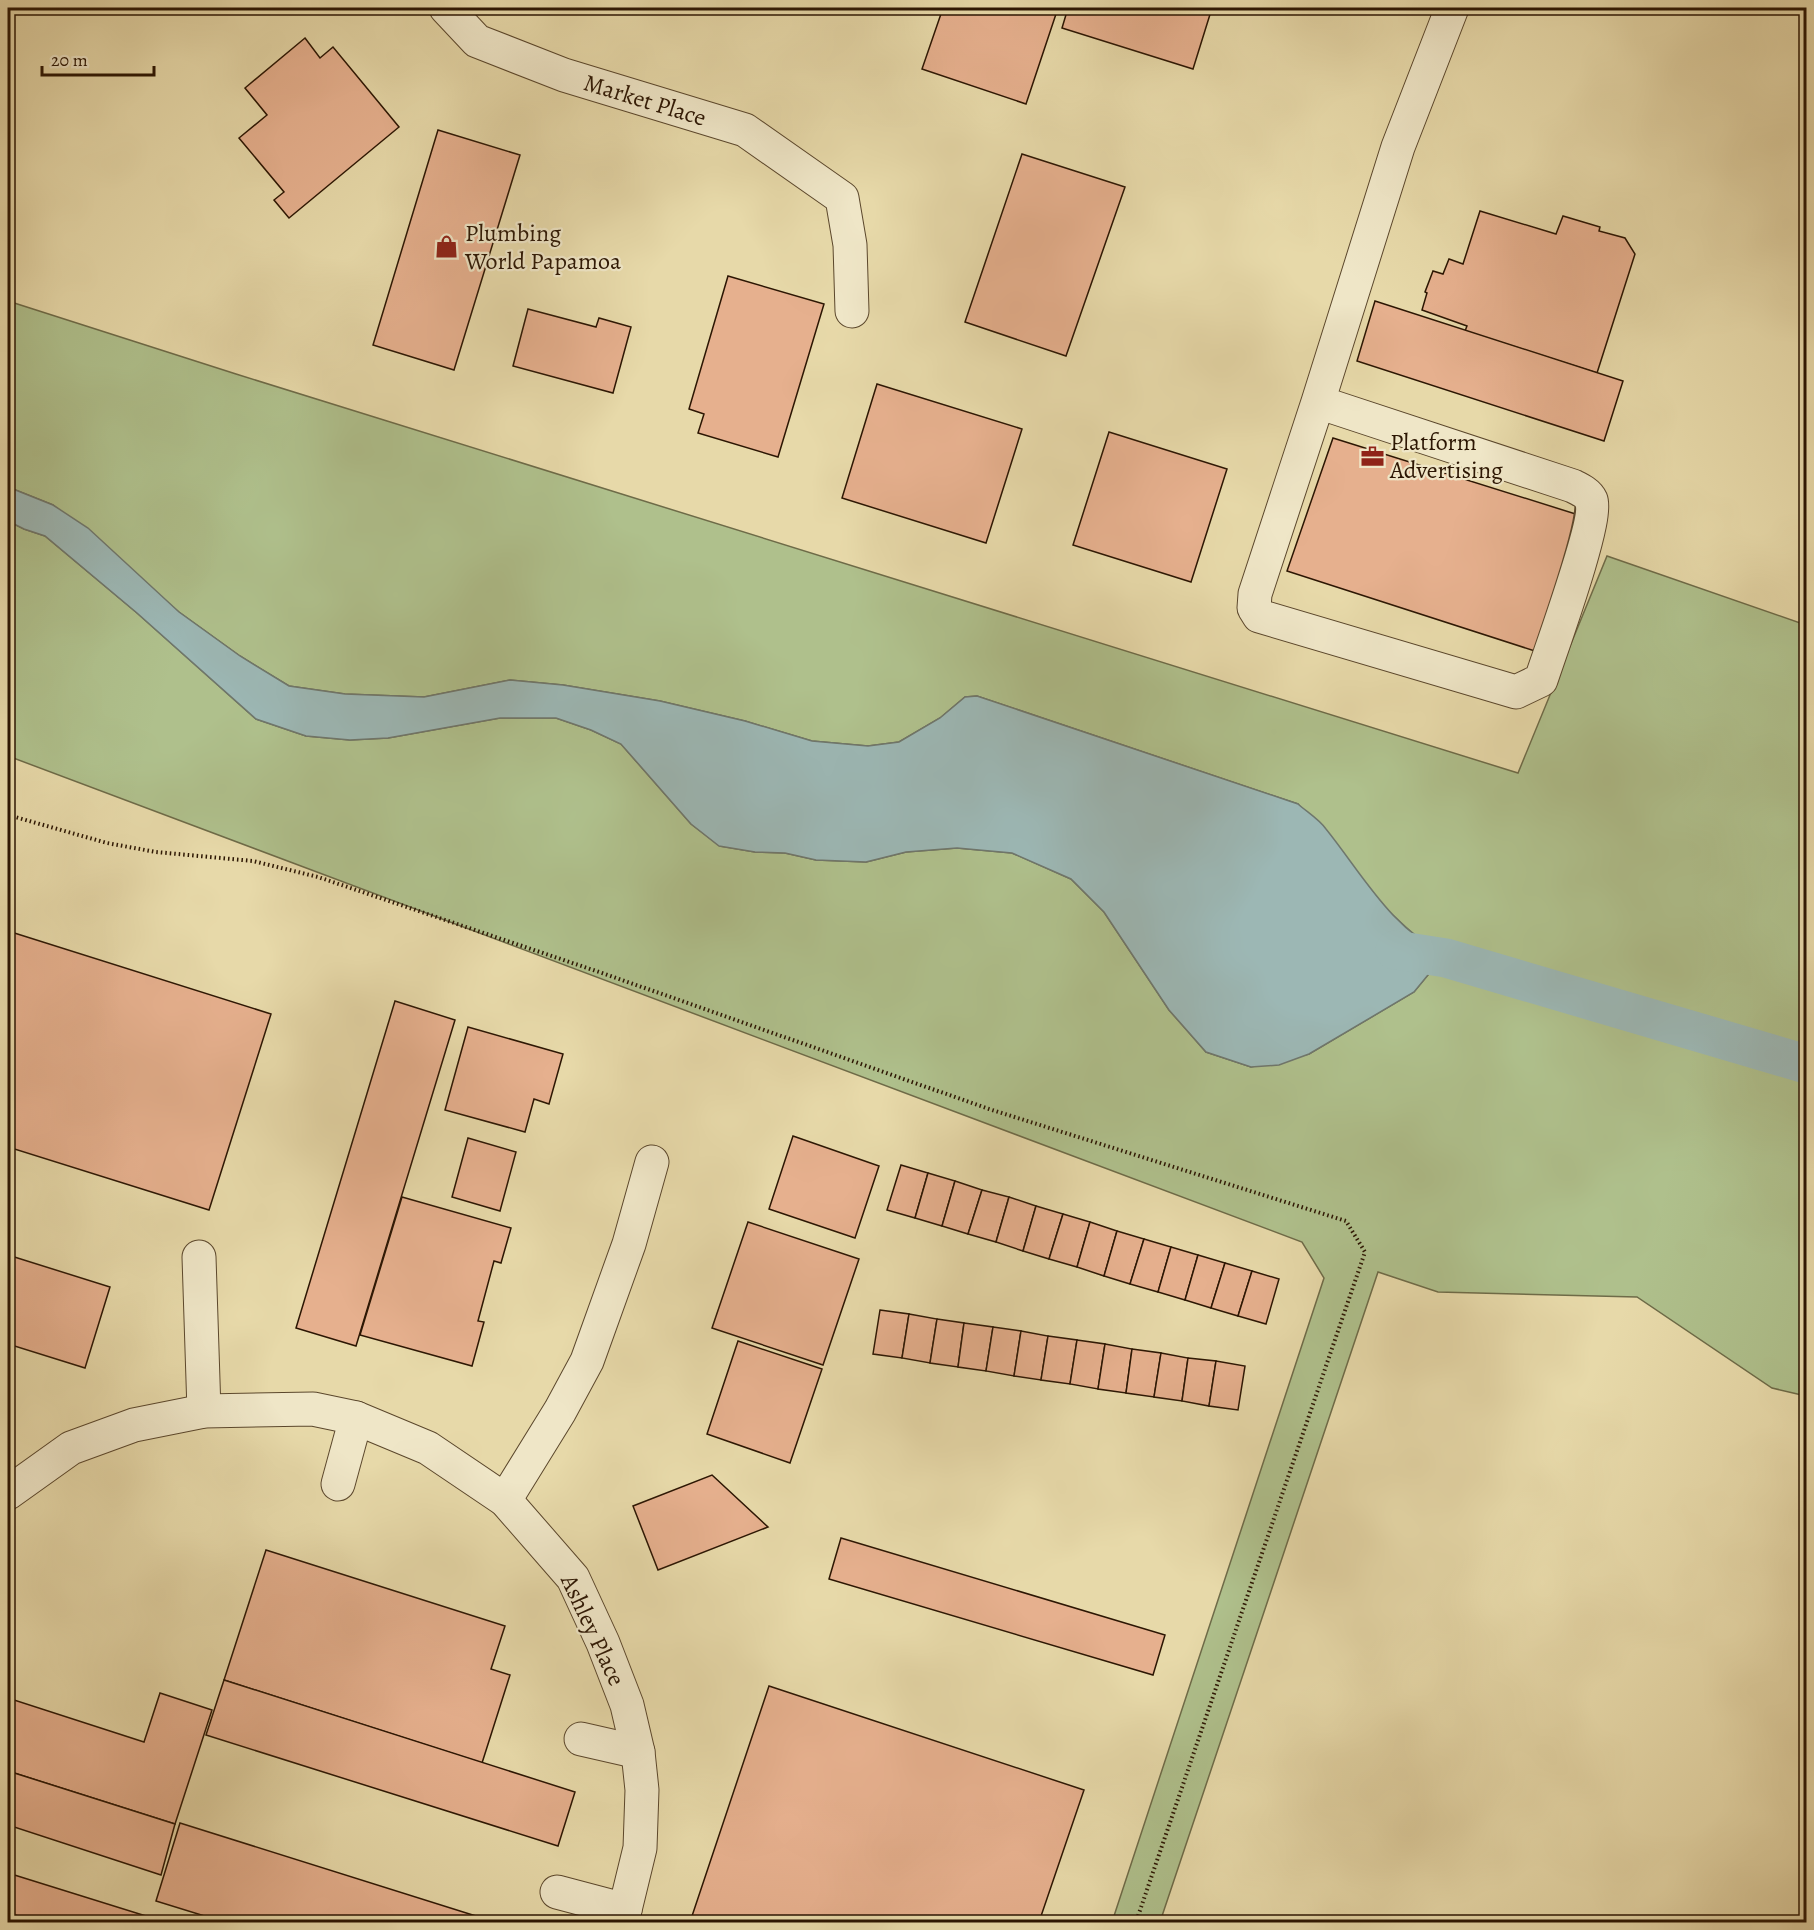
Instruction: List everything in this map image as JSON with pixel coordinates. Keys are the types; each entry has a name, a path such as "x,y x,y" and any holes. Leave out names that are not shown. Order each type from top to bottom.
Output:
{"street":[{"name":"Market Place","path":"446,8 477,41 564,75 745,130 842,198 850,246 852,310"},
{"path":"1318,402 1573,486 1586,493 1592,501 1592,519 1575,579 1541,680 1516,692 1259,616 1254,608 1255,594 1398,147 1452,8"},
{"path":"505,1500 560,1411 587,1361 629,1244 652,1162"},
{"path":"199,1257 204,1411"},
{"name":"Ashley Place","path":"8,1494 70,1448 134,1425 204,1411 313,1409 356,1418 428,1448 505,1500 573,1578 603,1643 627,1705 638,1752 642,1790 640,1848 623,1916"},
{"path":"338,1485 356,1418"},
{"path":"581,1739 638,1752"},
{"path":"557,1892 623,1916"}],"path":[{"path":"8,815 107,843 156,852 253,861 318,877 605,974 989,1109 1346,1221 1365,1252 1136,1923"}],"green space":[{"path":"8,301 1518,773 1607,556 1806,625 1806,1396 1772,1388 1637,1297 1438,1292 1378,1272 1160,1922 1112,1922 1324,1278 1302,1242 8,756 8,521 45,536 137,613 256,719 306,736 350,740 388,738 500,718 556,718 591,730 621,744 691,824 720,846 755,852 785,853 816,860 866,862 906,852 957,848 1012,853 1071,879 1104,912 1169,1010 1206,1052 1251,1067 1309,1054 1414,992 1432,970 1446,961 1447,955 1428,947 1390,913 1298,804 977,696 965,697 940,718 899,742 868,746 812,741 745,721 660,701 563,685 510,680 424,697 345,694 289,686 240,656 179,612 53,505 8,487"}],"water":[{"path":"8,487 53,505 88,528 179,612 240,656 289,686 345,694 424,697 510,680 563,685 660,701 745,721 812,741 868,746 899,742 940,718 965,697 977,696 1298,804 1323,825 1379,900 1410,931 1447,955 1446,962 1432,970 1414,992 1309,1054 1279,1065 1251,1067 1206,1052 1169,1010 1104,912 1071,879 1012,853 957,848 906,852 866,862 816,860 785,853 755,852 719,846 691,824 621,744 591,730 556,718 500,718 388,738 350,740 306,736 256,719 137,613 45,536 8,521"}],"building":[{"path":"943,8 1058,8 1026,104 922,69"},
{"path":"1068,8 1212,8 1193,69 1062,28"},
{"path":"305,38 320,58 333,47 399,127 289,218 274,200 284,192 239,138 267,115 245,88"},
{"path":"438,130 520,155 454,370 373,345"},
{"path":"1022,154 1125,187 1066,356 965,322"},
{"path":"1480,211 1556,234 1563,216 1600,227 1599,231 1625,238 1635,254 1597,373 1465,331 1467,326 1422,310 1427,293 1425,292 1433,271 1443,274 1449,259 1463,264"},
{"path":"728,276 824,304 778,457 698,433 704,414 689,409"},
{"path":"1375,301 1623,381 1604,441 1357,361"},
{"path":"528,309 596,327 599,318 631,327 613,393 513,366"},
{"path":"877,384 1022,429 986,543 842,498"},
{"path":"1109,432 1227,469 1191,582 1073,545"},
{"path":"1333,438 1582,516 1538,652 1287,571"},
{"path":"8,931 271,1014 209,1210 8,1147"},
{"path":"395,1001 455,1020 356,1346 296,1328"},
{"path":"468,1027 563,1054 549,1104 534,1099 525,1132 445,1110"},
{"path":"793,1136 879,1166 855,1238 769,1209"},
{"path":"468,1138 516,1152 500,1211 452,1197"},
{"path":"901,1165 928,1173 915,1218 887,1210"},
{"path":"928,1173 955,1181 942,1226 915,1218"},
{"path":"955,1181 982,1190 968,1234 942,1226"},
{"path":"982,1190 1009,1197 996,1242 968,1234"},
{"path":"402,1197 511,1228 501,1263 494,1261 478,1321 484,1322 472,1366 360,1335"},
{"path":"1009,1197 1036,1206 1023,1251 996,1242"},
{"path":"1036,1206 1063,1214 1049,1259 1023,1251"},
{"path":"1063,1214 1090,1222 1077,1267 1049,1259"},
{"path":"748,1222 859,1259 823,1365 712,1328"},
{"path":"1090,1222 1117,1231 1104,1276 1077,1267"},
{"path":"1117,1231 1144,1239 1130,1284 1104,1276"},
{"path":"1144,1239 1171,1247 1158,1292 1130,1284"},
{"path":"1171,1247 1198,1255 1185,1300 1158,1292"},
{"path":"8,1255 110,1287 85,1368 8,1344"},
{"path":"1198,1255 1225,1263 1211,1308 1185,1300"},
{"path":"1225,1263 1252,1271 1238,1316 1211,1308"},
{"path":"1252,1271 1279,1279 1266,1324 1238,1316"},
{"path":"880,1310 909,1314 902,1358 873,1354"},
{"path":"909,1314 937,1319 930,1363 902,1358"},
{"path":"937,1319 964,1323 958,1367 930,1363"},
{"path":"964,1323 993,1327 986,1371 958,1367"},
{"path":"993,1327 1021,1331 1014,1376 986,1371"},
{"path":"1021,1331 1048,1336 1041,1380 1014,1376"},
{"path":"1048,1336 1077,1340 1070,1384 1041,1380"},
{"path":"1077,1340 1105,1344 1098,1389 1070,1384"},
{"path":"738,1341 822,1369 790,1463 707,1434"},
{"path":"1105,1344 1132,1349 1126,1393 1098,1389"},
{"path":"1132,1349 1161,1353 1154,1397 1126,1393"},
{"path":"1161,1353 1188,1358 1182,1401 1154,1397"},
{"path":"1188,1358 1216,1361 1209,1406 1182,1401"},
{"path":"1216,1361 1245,1366 1238,1410 1209,1406"},
{"path":"712,1475 768,1527 658,1570 633,1506"},
{"path":"841,1538 1165,1635 1153,1675 829,1579"},
{"path":"266,1550 505,1626 491,1669 510,1675 482,1763 224,1680"},
{"path":"224,1680 575,1792 558,1846 206,1735"},
{"path":"769,1686 1084,1790 1039,1922 690,1922"},
{"path":"160,1693 212,1710 175,1824 8,1771 8,1698 144,1742"},
{"path":"8,1771 175,1824 161,1875 8,1825"},
{"path":"180,1823 495,1922 224,1922 156,1901"},
{"path":"8,1873 146,1916 144,1922 39,1922 8,1913"}],"waterway":[{"path":"1395,950 1446,958 1806,1064"}],"place":[{"name":"Plumbing World Papamoa","path":"447,247"},
{"name":"Platform Advertising","path":"1372,456"}]}
